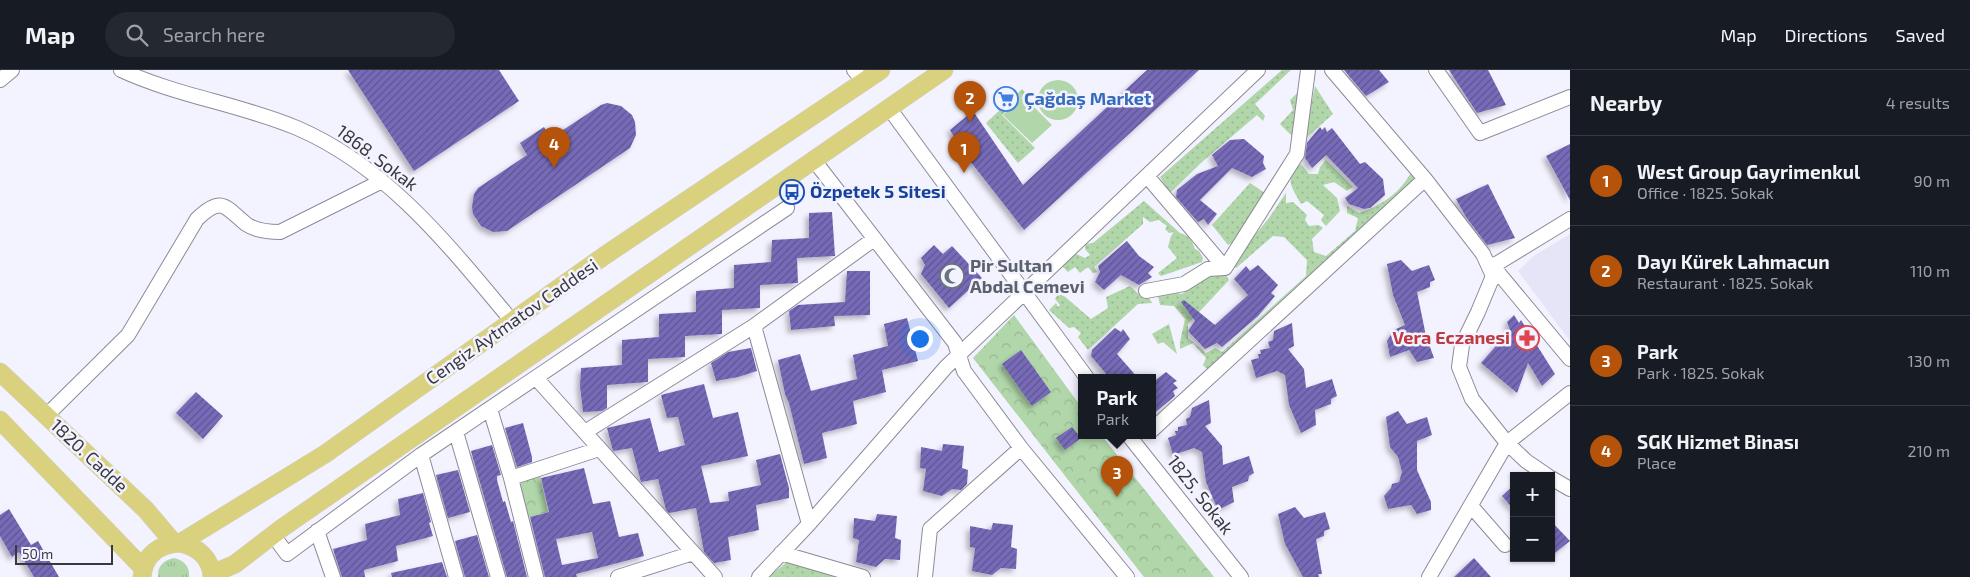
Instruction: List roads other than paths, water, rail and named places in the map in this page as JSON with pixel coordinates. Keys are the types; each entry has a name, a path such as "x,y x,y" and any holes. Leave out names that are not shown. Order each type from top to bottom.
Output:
{"main road":[{"name":"Cengiz Aytmatov Caddesi","path":"140,574 148,557 157,548 177,543 325,454 859,76 881,70"},
{"path":"212,576 234,564 274,534 944,70"},
{"name":"1820. Cadde","path":"0,372 146,510 177,543 191,545 200,551 208,560 212,576"},
{"name":"1820. Cadde","path":"0,420 140,574"}],"street":[{"path":"0,80 12,70"},
{"name":"1868. Sokak","path":"121,70 163,86 240,107 298,128 328,143 350,157 407,202 455,253 512,321"},
{"path":"758,577 809,524 946,367 1258,70"},
{"path":"1225,268 1297,154 1308,70"},
{"path":"1332,70 1425,179 1483,254 1570,359"},
{"path":"1436,70 1480,133 1570,98"},
{"path":"889,108 1084,374"},
{"path":"813,159 951,337 955,343 964,371 1021,448 1127,577"},
{"path":"1147,176 1225,268"},
{"path":"1156,426 1425,179"},
{"path":"46,416 128,335 198,219 206,210 215,206 226,207 255,229 266,232 280,232 382,182"},
{"path":"274,534 287,554 421,455 787,208"},
{"path":"1493,266 1570,219"},
{"path":"584,432 754,326 874,240"},
{"path":"1483,254 1493,276 1462,345 1459,367 1472,399 1507,443 1526,461 1542,472"},
{"path":"1146,291 1184,284 1208,269 1225,268"},
{"path":"754,326 809,524"},
{"path":"536,378 714,577"},
{"path":"1429,577 1507,443 1570,393"},
{"path":"490,409 512,478 536,577"},
{"path":"456,432 498,577"},
{"name":"1825. Sokak","path":"1137,439 1241,577"},
{"path":"925,577 930,529 1021,448"},
{"path":"512,478 599,449"},
{"path":"421,455 456,577"},
{"path":"1555,480 1570,489"},
{"path":"1471,506 1505,545"},
{"path":"317,532 333,577"},
{"path":"618,577 693,552"},
{"path":"781,553 863,577"}],"place":[{"name":"Çağdaş Market","path":"1006,99"},
{"name":"Dayı Kürek Lahmacun","path":"970,122"},
{"name":"SGK Hizmet Binası","path":"554,168"},
{"name":"West Group Gayrimenkul","path":"964,173"},
{"name":"Özpetek 5 Sitesi","path":"792,192"},
{"name":"Pir Sultan Abdal Cemevi","path":"952,276"},
{"name":"Vera Eczanesi","path":"1527,338"},
{"name":"Park","path":"1117,497"}]}
